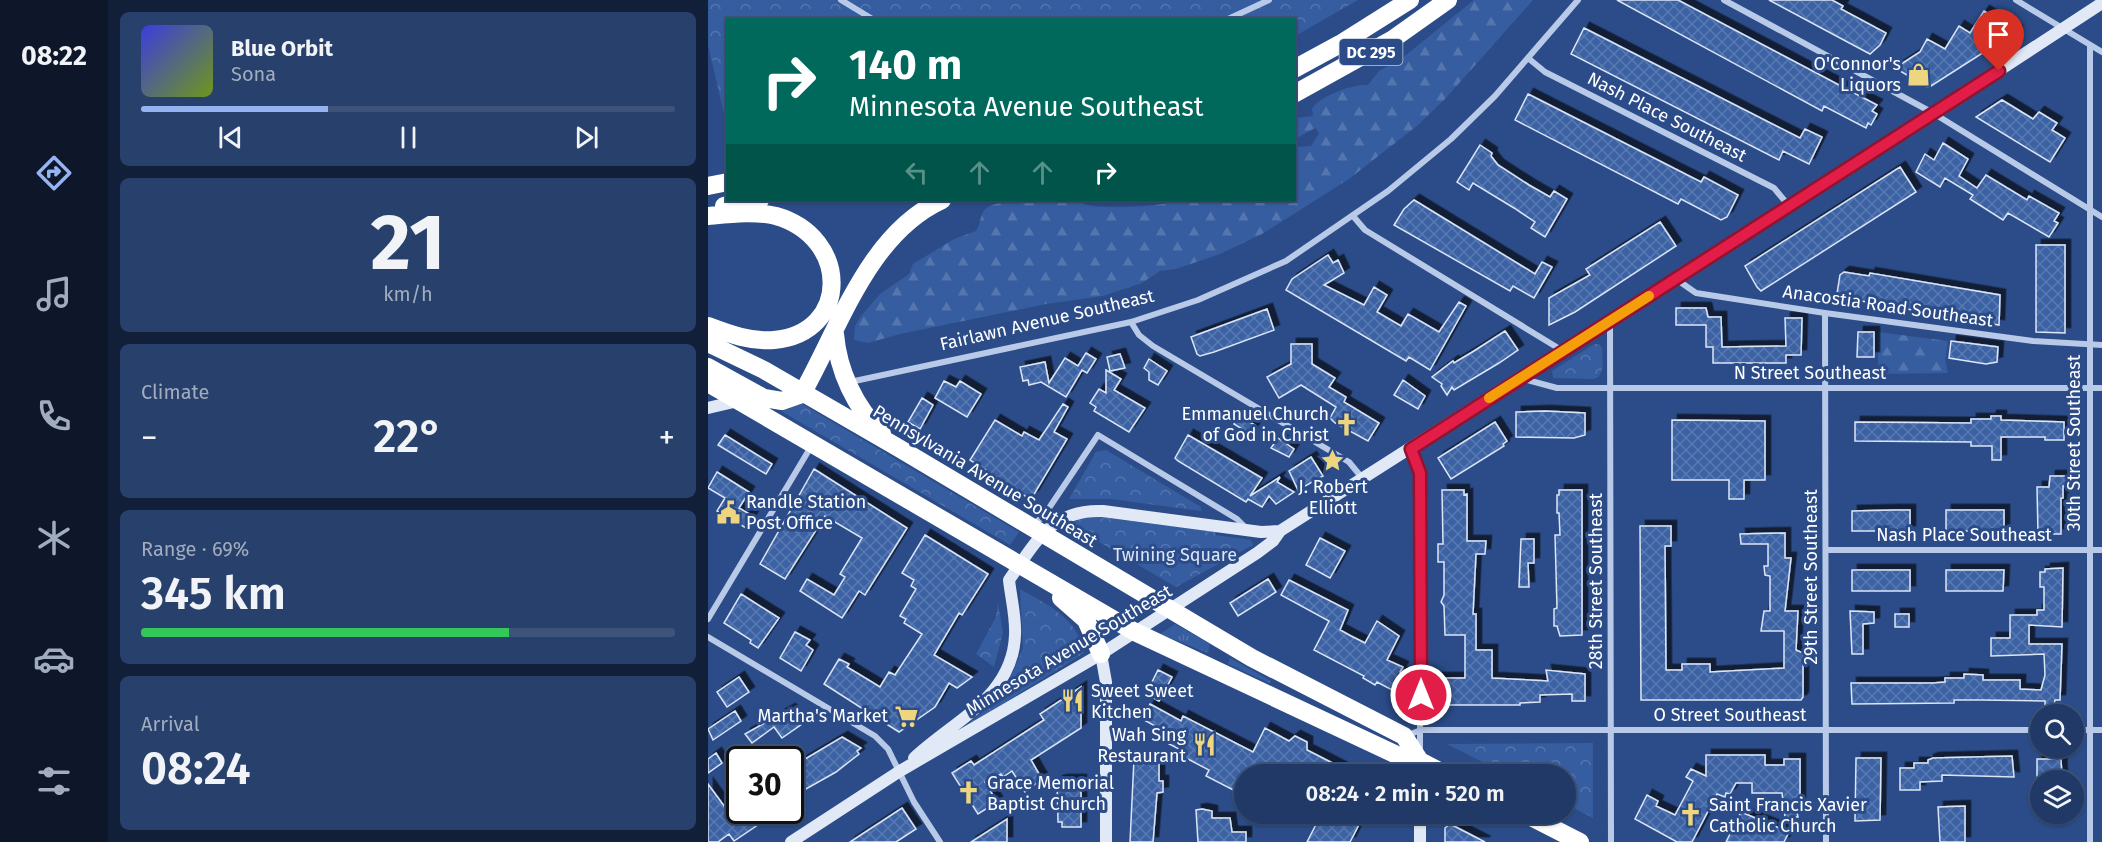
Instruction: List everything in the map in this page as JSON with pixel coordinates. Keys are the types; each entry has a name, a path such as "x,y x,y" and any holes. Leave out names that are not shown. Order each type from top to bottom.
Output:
{"highway":[{"name":"DC 295","path":"1296,68 1340,45 1410,0"},
{"name":"DC 295","path":"1296,93 1393,39 1448,0"},
{"path":"708,186 726,182"},
{"path":"708,210 755,201"},
{"path":"708,367 764,398 782,401 802,394 868,269 889,240 914,215 940,201"},
{"path":"708,216 767,215 795,224 813,236 825,252 833,279 829,298 819,317 804,330 791,336 772,340 751,339 708,326"},
{"path":"835,334 838,357 846,382 864,412 897,447"},
{"name":"Pennsylvania Avenue Southeast","path":"708,343 764,370 1313,691 1413,733"},
{"path":"708,383 1136,632 1412,764"},
{"path":"1021,564 1086,620 1101,654"},
{"path":"1413,733 1419,764"},
{"path":"1545,824 1580,842"}],"main road":[{"name":"Minnesota Avenue Southeast","path":"792,842 900,771 1101,654 1171,610 1257,554 1273,541 1280,531 1676,279 2102,3"},
{"path":"708,408 738,402"},
{"name":"Minnesota Avenue Southeast","path":"900,771 926,746 985,702 1002,678 1013,655 1015,636 1009,580 1021,564 1036,530 1063,517 1094,510 1247,530 1280,531"},
{"path":"1101,654 1106,682 1106,842"},
{"path":"1420,824 1420,842"}],"street":[{"path":"842,0 871,18"},
{"path":"1230,18 1269,0"},
{"name":"Fairlawn Avenue Southeast","path":"846,382 1131,322 1197,300 1286,261 1353,216 1451,139 1495,96 1578,0"},
{"path":"1724,0 1933,113 2102,217"},
{"path":"2016,0 2102,52"},
{"name":"30th Street Southeast","path":"2090,45 2090,842"},
{"name":"Nash Place Southeast","path":"1528,58 1545,72 1774,188 1789,206"},
{"path":"1353,216 1365,230 1563,351"},
{"name":"Anacostia Road Southeast","path":"1676,279 1696,292 1825,313 2010,338 2102,345"},
{"name":"29th Street Southeast","path":"1825,313 1826,842"},
{"name":"28th Street Southeast","path":"1610,321 1611,842"},
{"path":"1131,322 1138,335 1153,346 1350,462 1363,479"},
{"name":"N Street Southeast","path":"1520,378 1548,388 2102,388"},
{"path":"1036,530 1098,435 1237,519 1247,530"},
{"path":"708,619 812,445"},
{"path":"1411,449 1420,473 1413,733"},
{"name":"Nash Place Southeast","path":"1826,550 2102,550"},
{"path":"708,637 875,736 888,749 914,802 940,842"},
{"name":"O Street Southeast","path":"1413,733 1611,730 2030,730"},
{"path":"2084,730 2102,730"}],"green space":[{"path":"708,0 1358,0 1296,35 1296,18 726,18 726,122 708,45"},
{"path":"1474,0 1533,0 1445,99 1418,125 1349,179 1262,234 1220,254 1176,269 1160,271 1142,283 1103,296 1046,304 900,334 868,343 854,340 855,326 880,294 909,274 913,264 954,239 976,231 983,212 993,205 1026,201 1079,201 1087,205 1120,207 1147,206 1175,201 1296,201 1296,147 1311,146 1319,133 1315,128 1296,138 1296,118 1313,116 1312,109 1329,95 1368,85 1379,71 1401,59"},
{"path":"1878,332 1948,341 1945,360 1948,373 1878,374"},
{"path":"1594,344 1599,344 1602,348 1602,370 1598,377 1594,379 1553,378 1552,371"},
{"path":"802,404 1019,532 1010,545 781,411"},
{"name":"Twining Square","path":"1106,450 1201,507 1201,511 1111,499 1069,499 1096,452"},
{"name":"Twining Square","path":"1093,516 1216,532 1215,535 1251,540 1253,545 1176,587 1072,526 1071,521"},
{"path":"1020,589 1051,607 1068,622 1081,641 1084,653 926,752 976,718 997,697 1013,672 1023,648"},
{"path":"998,603 1003,633 994,667 976,654 996,617"},
{"path":"1175,624 1210,644 1208,653 1160,634"},
{"path":"1230,658 1271,681 1269,683 1228,664"},
{"path":"1593,743 1593,818 1576,809 1576,764 1486,764 1447,744"}],"building":[{"path":"1617,0 1678,0 1877,105 1872,111 1877,114 1871,125 1868,123 1866,128 1824,106 1822,111"},
{"path":"1769,0 1832,0 1843,6 1841,9 1886,33 1880,45 1870,54"},
{"path":"1984,11 2017,31 1931,86 1927,87 1895,68 1920,52 1927,39 1945,49 1959,26 1970,33"},
{"path":"1584,28 1800,138 1805,129 1822,137 1809,164 1783,151 1779,160 1571,54"},
{"path":"1528,94 1701,182 1704,177 1738,195 1727,217 1721,220 1681,199 1678,204 1515,120"},
{"path":"2002,100 2033,119 2039,112 2057,123 2052,130 2065,138 2050,162 1976,117"},
{"path":"1943,143 1968,159 1959,176 1977,188 1986,175 2027,200 2029,196 2059,213 2054,221 2058,223 2049,237 2008,213 2003,220 1970,199 1973,195 1945,178 1940,187 1916,172 1925,154 1934,160"},
{"path":"1480,145 1492,153 1491,156 1498,165 1529,185 1550,197 1554,191 1567,199 1545,237 1531,228 1535,222 1514,208 1473,183 1469,190 1457,182"},
{"path":"1900,167 1916,192 1761,291 1757,287 1745,266"},
{"path":"1414,200 1535,274 1542,262 1552,267 1534,298 1513,286 1510,291 1394,225 1404,209"},
{"path":"1660,222 1676,246 1575,312 1549,325 1549,298 1590,275 1586,269"},
{"path":"2036,245 2065,245 2065,333 2036,332"},
{"path":"1328,255 1333,263 1338,260 1344,273 1324,285 1364,305 1374,287 1387,295 1377,312 1401,326 1408,314 1439,332 1459,302 1466,306 1430,370 1409,357 1406,361 1286,290 1292,279"},
{"path":"1844,272 1869,276 1870,273 2000,295 1999,325 1855,300 1855,303 1836,300 1840,275"},
{"path":"1676,308 1706,308 1708,317 1721,317 1722,347 1786,346 1785,318 1802,318 1801,355 1786,355 1786,363 1713,363 1713,347 1706,347 1706,325 1676,325"},
{"path":"1267,309 1274,330 1214,352 1200,356 1197,354 1191,337"},
{"path":"1505,331 1518,350 1454,390 1452,387 1447,395 1442,384 1432,377 1453,361 1454,363"},
{"path":"1858,332 1874,332 1874,357 1857,357"},
{"path":"1951,341 1998,347 1997,362 1986,364 1949,358"},
{"path":"1291,344 1312,344 1312,364 1335,378 1329,387 1346,397 1344,402 1379,423 1368,441 1335,423 1330,418 1336,407 1301,385 1279,398 1267,377 1291,364"},
{"path":"1086,353 1096,359 1087,373 1082,370 1066,397 1041,382 1029,385 1028,380 1023,381 1020,367 1045,362 1049,383 1065,358 1078,366"},
{"path":"1120,354 1125,368 1110,371 1107,357"},
{"path":"1149,359 1167,371 1158,385 1149,380 1149,372 1144,368"},
{"path":"1106,370 1121,379 1114,390 1145,408 1129,432 1094,411 1096,407 1090,403 1099,389 1106,393"},
{"path":"1403,380 1425,396 1418,409 1394,395"},
{"path":"944,381 956,387 960,381 981,394 967,417 935,398"},
{"path":"922,398 933,405 920,429 908,422"},
{"path":"1063,404 1068,407 1054,432 1067,439 1033,496 1028,498 970,460 995,420 1022,436 1024,432 1039,440"},
{"path":"1516,412 1585,413 1585,435 1574,438 1516,437"},
{"path":"1239,415 1256,426 1250,434 1234,424"},
{"path":"1991,416 2001,416 2001,420 2064,422 2064,440 2045,440 2045,437 2001,437 2001,460 1992,460 1992,446 1971,446 1971,442 1855,441 1855,422 1971,423 1971,419 1991,419"},
{"path":"1672,420 1765,421 1765,480 1744,480 1744,499 1729,499 1729,480 1672,480"},
{"path":"1495,422 1507,441 1503,444 1504,446 1451,479 1438,458"},
{"path":"725,435 772,464 766,474 718,445"},
{"path":"1188,435 1262,478 1250,496 1280,477 1277,482 1294,492 1276,504 1269,496 1262,507 1248,499 1246,502 1175,458"},
{"path":"1278,438 1294,449 1289,457 1271,448"},
{"path":"1311,457 1323,476 1298,490 1289,471"},
{"path":"814,469 907,528 865,595 859,591 842,618 800,591 807,579 834,595 845,577 840,574 862,538 825,516 785,579 760,564"},
{"path":"717,472 749,492 739,508 753,516 746,528 717,511 725,498 708,488"},
{"path":"2050,476 2070,476 2070,486 2063,486 2063,498 2061,498 2061,534 2038,534 2037,487 2049,487"},
{"path":"1442,490 1464,490 1464,495 1467,494 1467,541 1486,541 1485,554 1476,554 1473,614 1476,614 1476,650 1492,650 1492,678 1548,681 1546,670 1585,674 1585,701 1572,701 1572,694 1540,695 1540,702 1520,703 1520,705 1435,705 1436,678 1465,678 1465,635 1445,635 1444,606 1441,602 1444,595 1444,562 1438,562 1438,544 1443,544"},
{"path":"1559,490 1582,490 1582,635 1560,636 1557,626 1554,626 1554,609 1557,608 1555,535 1560,535 1559,513 1557,513"},
{"path":"1910,510 1910,531 1852,531 1852,511"},
{"path":"1946,510 2004,510 2004,531 1946,531"},
{"path":"1640,526 1671,526 1671,546 1665,546 1666,670 1682,670 1682,664 1710,664 1710,672 1784,668 1784,631 1761,631 1764,611 1770,611 1770,576 1765,575 1764,566 1768,566 1768,544 1741,544 1740,534 1785,533 1785,558 1791,558 1785,611 1798,611 1796,650 1803,653 1803,697 1801,700 1641,700"},
{"path":"925,535 988,574 962,615 959,613 934,655 972,677 957,688 949,683 935,707 899,732 824,684 839,659 849,664 847,667 880,687 889,672 895,675 922,634 904,623 906,619 900,616 916,589 911,586 914,580 902,573"},
{"path":"1320,538 1345,551 1330,578 1306,565"},
{"path":"1521,539 1534,539 1534,563 1528,563 1529,587 1519,587"},
{"path":"2063,568 2062,627 2029,625 2029,644 2062,644 2060,700 2055,700 2054,704 2045,704 2045,701 1954,700 1954,703 1852,704 1851,683 1933,683 1945,682 1945,678 1964,678 1964,674 1983,675 1983,680 2020,680 2020,689 2041,690 2045,675 2044,654 1991,656 1991,638 2010,638 2010,615 2037,615 2037,610 2044,610 2044,587 2040,587 2040,572 2045,572 2045,569"},
{"path":"1852,570 1910,570 1910,591 1852,591"},
{"path":"1946,570 2004,570 2003,591 1946,591"},
{"path":"1268,579 1276,592 1238,616 1230,603"},
{"path":"1289,580 1348,610 1340,630 1351,636 1365,643 1377,621 1399,636 1387,660 1403,667 1400,672 1404,674 1394,691 1377,682 1375,685 1363,678 1364,676 1314,650 1329,621 1281,595"},
{"path":"741,594 779,618 758,648 750,643 751,640 724,623"},
{"path":"1850,611 1874,612 1874,623 1863,624 1863,654 1852,654"},
{"path":"1895,614 1909,614 1909,627 1895,627"},
{"path":"795,632 810,640 806,645 813,650 801,671 780,658"},
{"path":"1158,670 1172,677 1159,701 1146,694"},
{"path":"739,677 749,692 727,707 717,692"},
{"path":"1081,687 1081,728 1031,760 1042,779 1025,792 1012,771 1003,777 1001,774 985,782 997,802 978,814 952,773 971,761 974,765 1044,720 1040,714"},
{"path":"1150,704 1181,721 1183,716 1253,752 1265,728 1289,741 1295,736 1307,742 1307,750 1334,764 1234,764 1234,790 1206,776 1209,770 1184,757 1187,753 1169,744 1170,742 1157,731 1159,728 1142,719"},
{"path":"790,709 802,724 782,738 774,727 752,743 745,734"},
{"path":"735,711 741,721 713,740 708,729"},
{"path":"842,737 861,748 857,751 859,754 836,772 804,790 804,760"},
{"path":"716,753 722,763 708,773 708,759"},
{"name":"Saint Francis Xavier Catholic Church","path":"1706,755 1765,755 1765,765 1784,765 1784,759 1800,759 1800,812 1797,812 1798,817 1785,817 1782,793 1752,793 1752,783 1736,783 1730,794 1726,793 1725,797 1717,794 1692,842 1677,842 1635,819 1647,795 1658,801 1656,806 1675,815 1693,781 1686,777 1691,769 1706,776"},
{"path":"2012,756 2014,777 1942,775 1942,781 1920,782 1920,790 1900,790 1900,768 1914,768 1914,763 1928,763 1928,760 1933,758"},
{"path":"1159,757 1159,781 1163,781 1163,792 1157,793 1153,842 1130,842 1134,759"},
{"path":"1856,758 1881,758 1880,820 1855,821"},
{"path":"2037,759 2061,759 2062,770 2037,770"},
{"path":"1081,780 1081,827 1062,827 1062,822 1058,822 1057,781"},
{"path":"708,784 726,809 726,824 759,824 734,841 729,834 718,842 708,842"},
{"path":"1965,806 1965,842 1940,842 1938,807"},
{"path":"902,808 916,829 896,842 850,842"},
{"path":"1196,810 1212,811 1212,818 1230,818 1232,832 1246,832 1246,842 1198,842"},
{"path":"1741,812 1789,832 1784,842 1726,842"},
{"path":"1007,819 1007,842 971,842"},
{"path":"1316,824 1359,824 1350,842 1307,842"},
{"path":"1450,824 1485,842 1445,842 1445,828"}],"slow traffic":[{"path":"1489,398 1649,296"}],"place":[{"name":"O'Connor's Liquors","path":"1919,74"},
{"name":"Emmanuel Church of God in Christ","path":"1347,424"},
{"name":"J. Robert Elliott","path":"1333,461"},
{"name":"Randle Station Post Office","path":"728,512"},
{"name":"Sweet Sweet Kitchen","path":"1073,701"},
{"name":"Martha's Market","path":"906,716"},
{"name":"Wah Sing Restaurant","path":"1204,745"},
{"name":"Grace Memorial Baptist Church","path":"969,793"},
{"name":"Saint Francis Xavier Catholic Church","path":"1691,815"}],"route":[{"path":"1421,695 1420,473 1418,461 1411,449 1999,71"}]}
